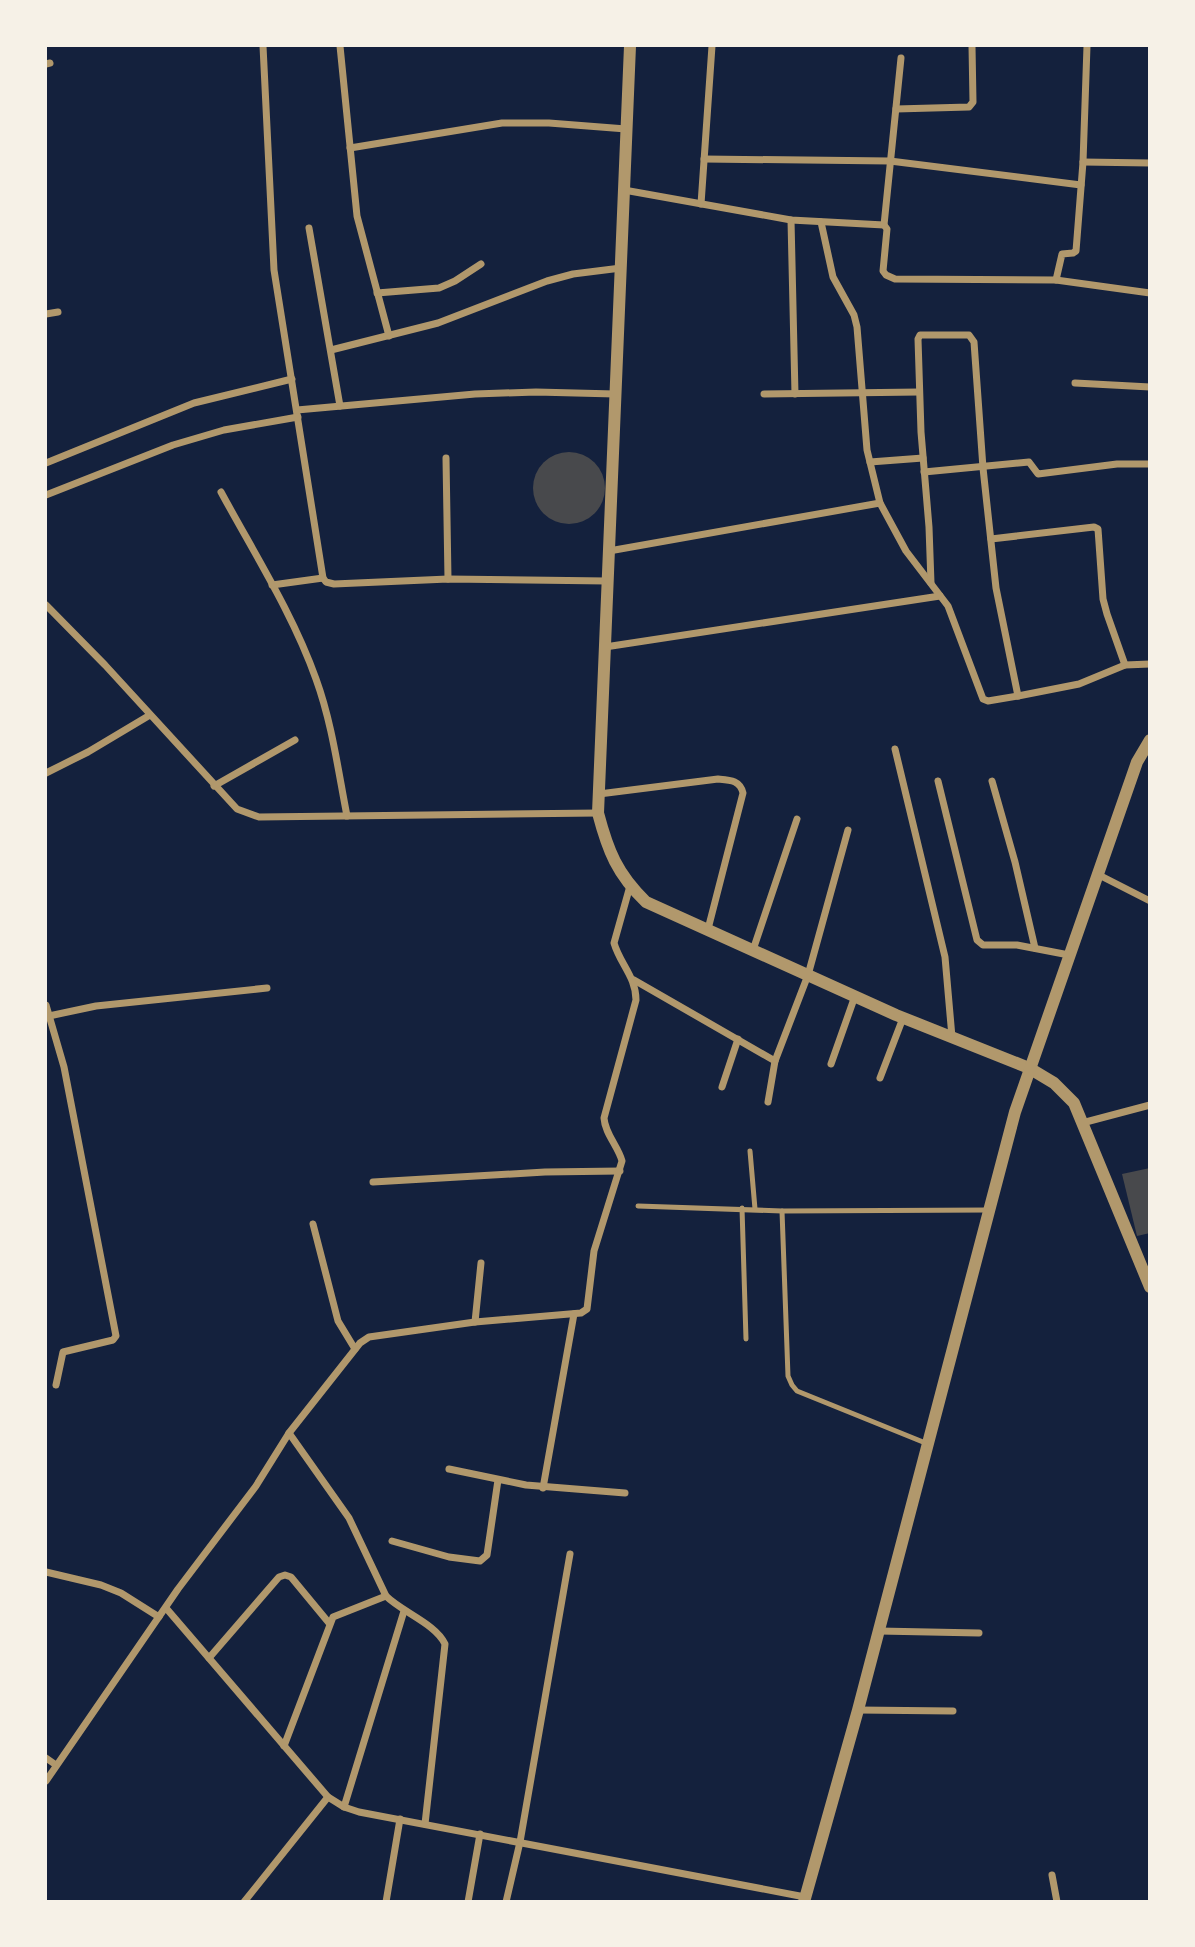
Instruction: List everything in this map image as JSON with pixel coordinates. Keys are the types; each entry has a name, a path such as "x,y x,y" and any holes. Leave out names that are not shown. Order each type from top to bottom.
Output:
{"street":[{"path":"263,46 274,270 323,578 334,584 448,579 607,581"},
{"path":"342,46 357,216 389,336"},
{"path":"630,46 598,813 606,844 616,866 646,902 903,1018 1029,1068 1054,1083 1074,1103 1150,1287"},
{"path":"701,204 712,46"},
{"path":"896,109 970,107 973,102 972,46"},
{"path":"1056,280 1061,256 1076,251 1083,162 1087,46"},
{"path":"901,58 884,225 887,229 883,271 889,278 1056,280 1150,293"},
{"path":"350,148 502,123 549,122 626,129"},
{"path":"704,159 890,161 1081,185"},
{"path":"1083,162 1150,163"},
{"path":"624,190 791,220 884,225"},
{"path":"791,220 796,394"},
{"path":"821,222 833,277 854,315 857,327 867,450 880,503 906,551 940,596 954,620 983,699 988,701 1079,684 1125,664 1150,664"},
{"path":"309,228 340,406"},
{"path":"377,293 439,288 481,264"},
{"path":"331,350 473,312 547,281 573,274 621,268"},
{"path":"46,314 58,312"},
{"path":"931,584 919,392 919,336 969,335 972,337 996,588 1018,696"},
{"path":"46,463 194,404 292,379"},
{"path":"1075,383 1150,387"},
{"path":"764,394 919,392"},
{"path":"46,495 173,445 224,430 340,406 475,394 615,394"},
{"path":"446,458 448,579"},
{"path":"870,462 923,458"},
{"path":"924,472 1031,462 1038,474 1117,464 1150,464"},
{"path":"221,492 272,585 316,679 328,722 347,816"},
{"path":"609,551 880,503"},
{"path":"991,539 1094,527 1098,529 1103,599 1125,664"},
{"path":"272,585 323,578"},
{"path":"605,647 940,596"},
{"path":"46,605 237,810 259,817 598,813"},
{"path":"46,772 65,765 150,715"},
{"path":"214,786 295,740"},
{"path":"166,1608 328,1797 344,1807 804,1900 858,1710 1015,1112 1137,762 1149,743"},
{"path":"895,749 945,957 952,1037"},
{"path":"599,794 718,779 735,781 741,786 743,793 708,929"},
{"path":"939,780 976,940 984,945 1017,945 1069,954"},
{"path":"992,781 1035,948"},
{"path":"753,950 797,819"},
{"path":"768,1102 775,1061 808,975 848,830"},
{"path":"1097,874 1150,901"},
{"path":"630,886 614,943 616,952 634,980 775,1061"},
{"path":"46,1781 159,1617 256,1486 289,1433 355,1349 369,1337 475,1322 574,1314 587,1309 594,1251 622,1161 619,1150 605,1127 604,1118 635,1000 634,980"},
{"path":"49,1016 96,1006 267,988"},
{"path":"831,1064 855,996"},
{"path":"46,1005 64,1067 116,1336 113,1340 63,1352 56,1385"},
{"path":"880,1078 903,1018"},
{"path":"722,1087 738,1040"},
{"path":"1082,1123 1150,1105"},
{"path":"373,1182 545,1172 620,1171"},
{"path":"313,1224 338,1321 355,1349"},
{"path":"475,1322 481,1263"},
{"path":"543,1488 574,1314"},
{"path":"289,1433 349,1518 386,1595 404,1611 436,1632 445,1644 425,1824"},
{"path":"449,1469 543,1488 625,1493"},
{"path":"392,1541 449,1557 480,1561 484,1559 487,1555 498,1480"},
{"path":"506,1902 520,1842 570,1554"},
{"path":"46,1572 101,1584 159,1617"},
{"path":"209,1658 279,1577 285,1575 291,1577 330,1623"},
{"path":"284,1746 330,1623 338,1613 386,1595"},
{"path":"344,1807 404,1611"},
{"path":"879,1630 979,1633"},
{"path":"858,1710 953,1711"},
{"path":"46,1758 56,1765"},
{"path":"244,1902 328,1797"},
{"path":"386,1902 400,1819"},
{"path":"467,1902 480,1834"},
{"path":"1052,1875 1057,1902"}],"lane":[{"path":"750,1151 755,1209"},
{"path":"638,1206 782,1211 989,1210"},
{"path":"742,1208 746,1339"},
{"path":"782,1211 788,1376 792,1385 797,1391 928,1444"}],"building":[{"path":"569,452 589,458 599,468 605,488 599,508 589,518 569,524 549,518 539,508 533,488 539,468 549,458"},
{"path":"1150,1168 1150,1233 1137,1236 1122,1174"}]}
